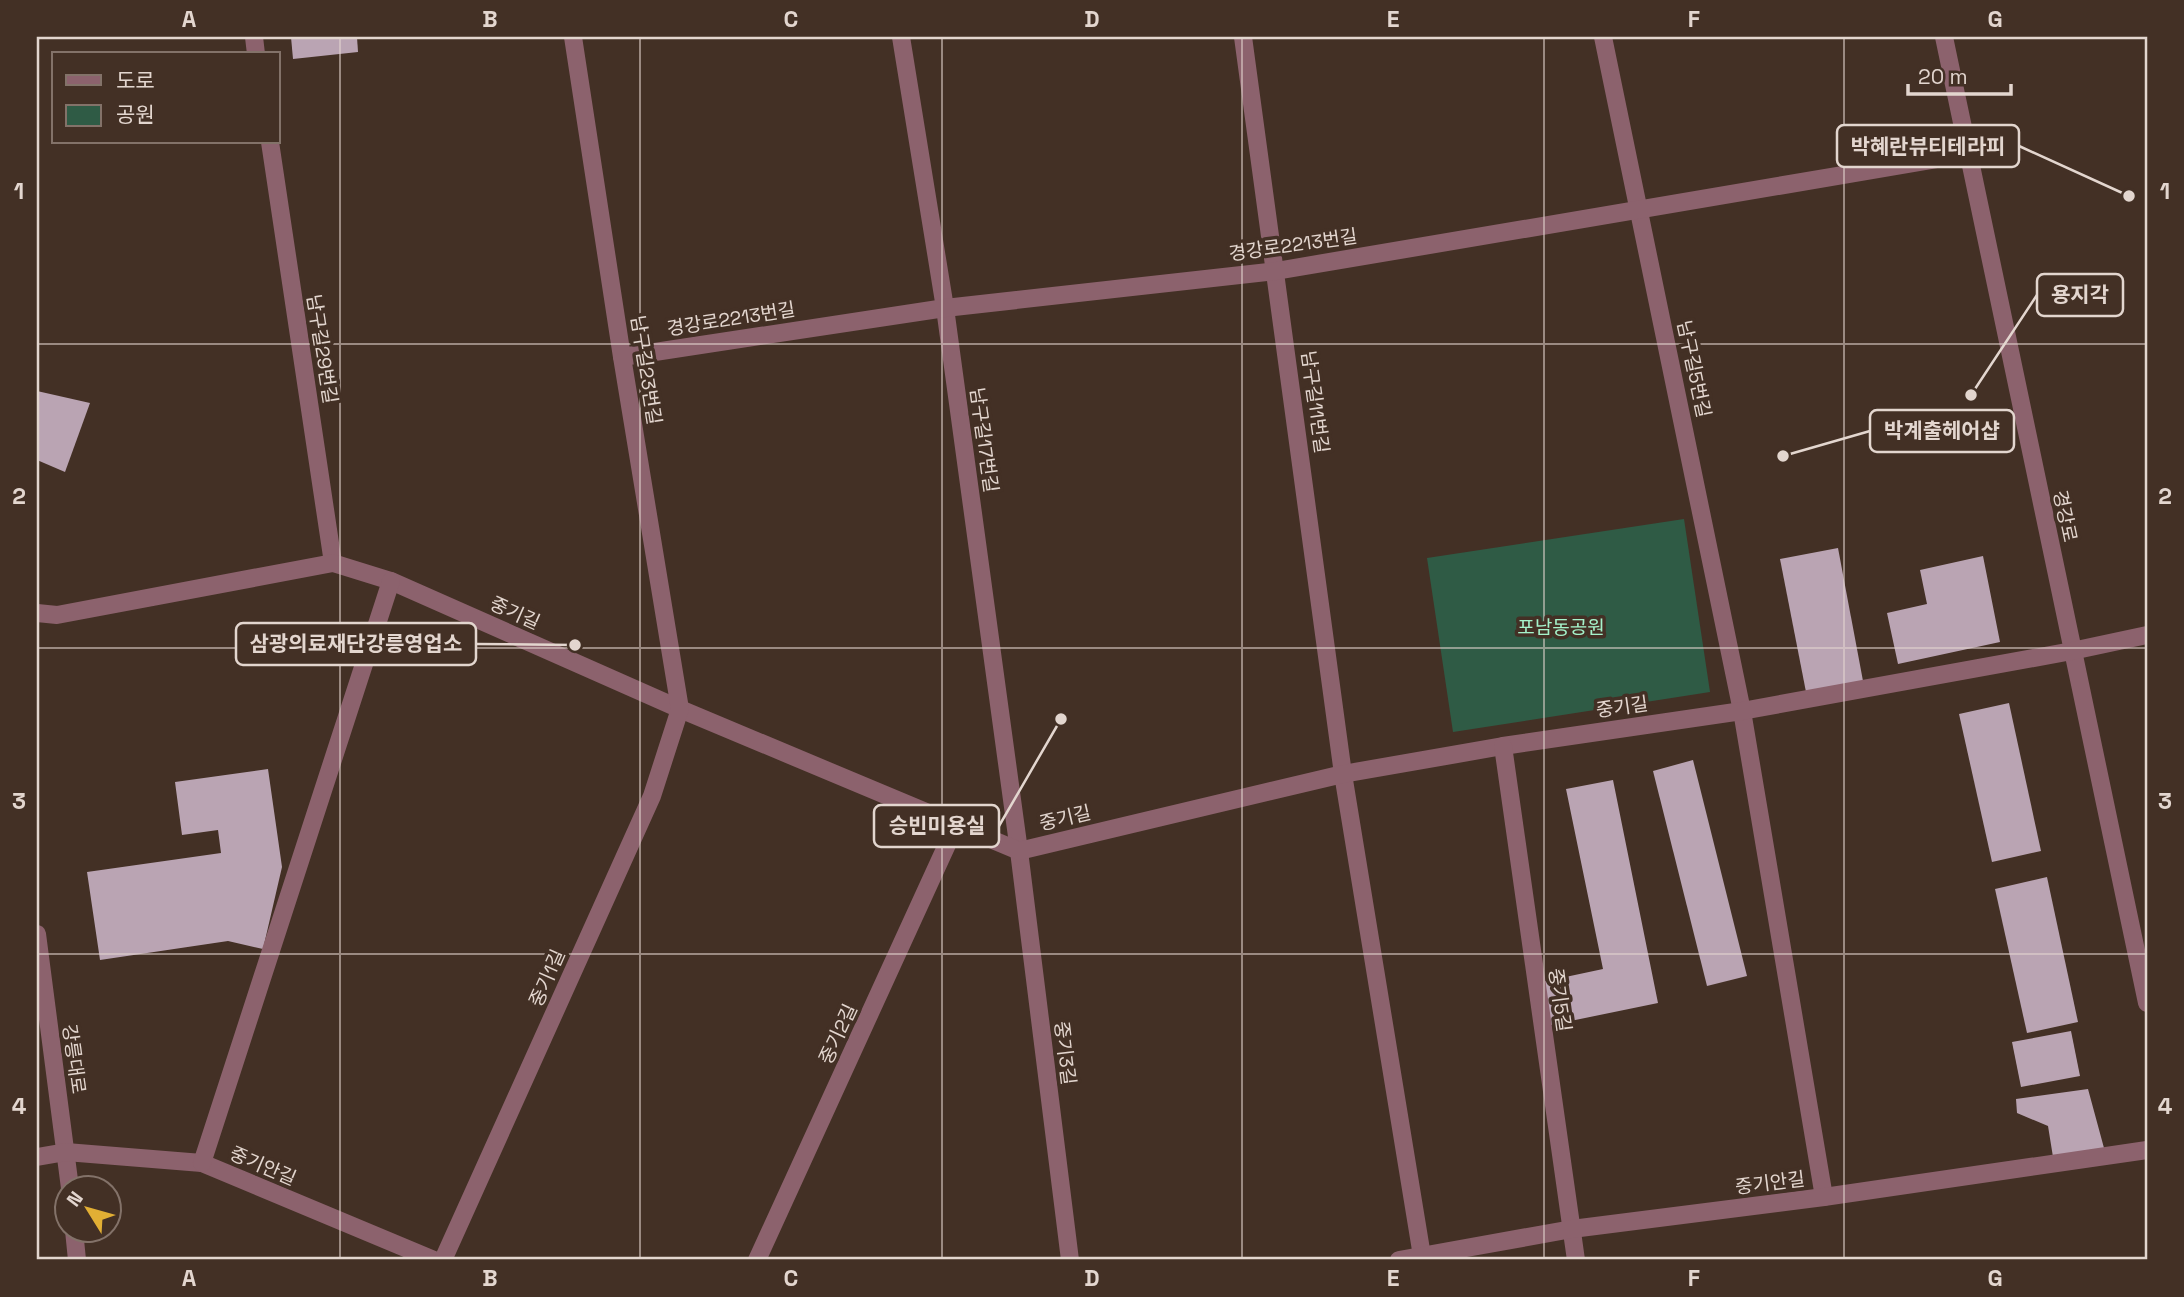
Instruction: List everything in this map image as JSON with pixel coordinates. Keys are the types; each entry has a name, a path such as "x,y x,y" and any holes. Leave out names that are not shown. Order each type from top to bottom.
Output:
{"street":[{"name":"남구길23번길","path":"573,37 680,709"},
{"name":"남구길17번길","path":"901,37 945,308 1019,850"},
{"name":"남구길11번길","path":"1243,37 1343,774 1422,1256"},
{"name":"남구길5번길","path":"1603,37 1742,711 1824,1197"},
{"name":"경강로","path":"1944,37 2147,1003"},
{"name":"남구길29번길","path":"270,144 333,563"},
{"name":"경강로2213번길","path":"622,357 945,308 1276,271 1967,154"},
{"name":"중기길","path":"37,613 57,615 333,563 391,581 680,709 1019,850 1343,774 1503,746 1742,711 2147,635"},
{"path":"202,1163 391,581"},
{"name":"중기1길","path":"443,1260 652,796 680,709"},
{"name":"중기5길","path":"1503,746 1576,1260"},
{"name":"중기2길","path":"757,1260 957,825"},
{"name":"중기3길","path":"1019,850 1070,1260"},
{"name":"강릉대로","path":"37,934 68,1174"},
{"name":"중기안길","path":"1399,1260 1572,1230 2147,1150"},
{"name":"중기안길","path":"37,1157 66,1152 202,1163 434,1260"}],"green space":[{"name":"포남동공원","path":"1684,519 1710,692 1453,732 1427,558"}],"building":[{"path":"291,37 357,37 358,52 293,59"},
{"path":"37,391 90,403 65,472 37,460"},
{"path":"1838,548 1863,681 1806,692 1780,559"},
{"path":"1983,556 2000,642 1898,664 1887,613 1927,604 1920,570"},
{"path":"2009,703 2041,851 1992,862 1959,714"},
{"path":"1693,760 1747,976 1707,986 1653,771"},
{"path":"268,769 282,867 263,949 228,941 100,960 87,872 221,853 218,830 182,835 175,782"},
{"path":"1613,780 1658,1003 1551,1025 1542,982 1603,969 1566,789"},
{"path":"2047,877 2078,1022 2027,1033 1995,889"},
{"path":"2071,1031 2080,1076 2021,1087 2012,1042"},
{"path":"2088,1089 2104,1148 2053,1157 2048,1126 2017,1113 2016,1099"}],"place":[{"name":"박혜란뷰티테라피","path":"2129,196"},
{"name":"용지각","path":"1971,395"},
{"name":"박계출헤어샵","path":"1783,456"},
{"name":"삼광의료재단강릉영업소","path":"575,645"},
{"name":"승빈미용실","path":"1061,719"}]}
